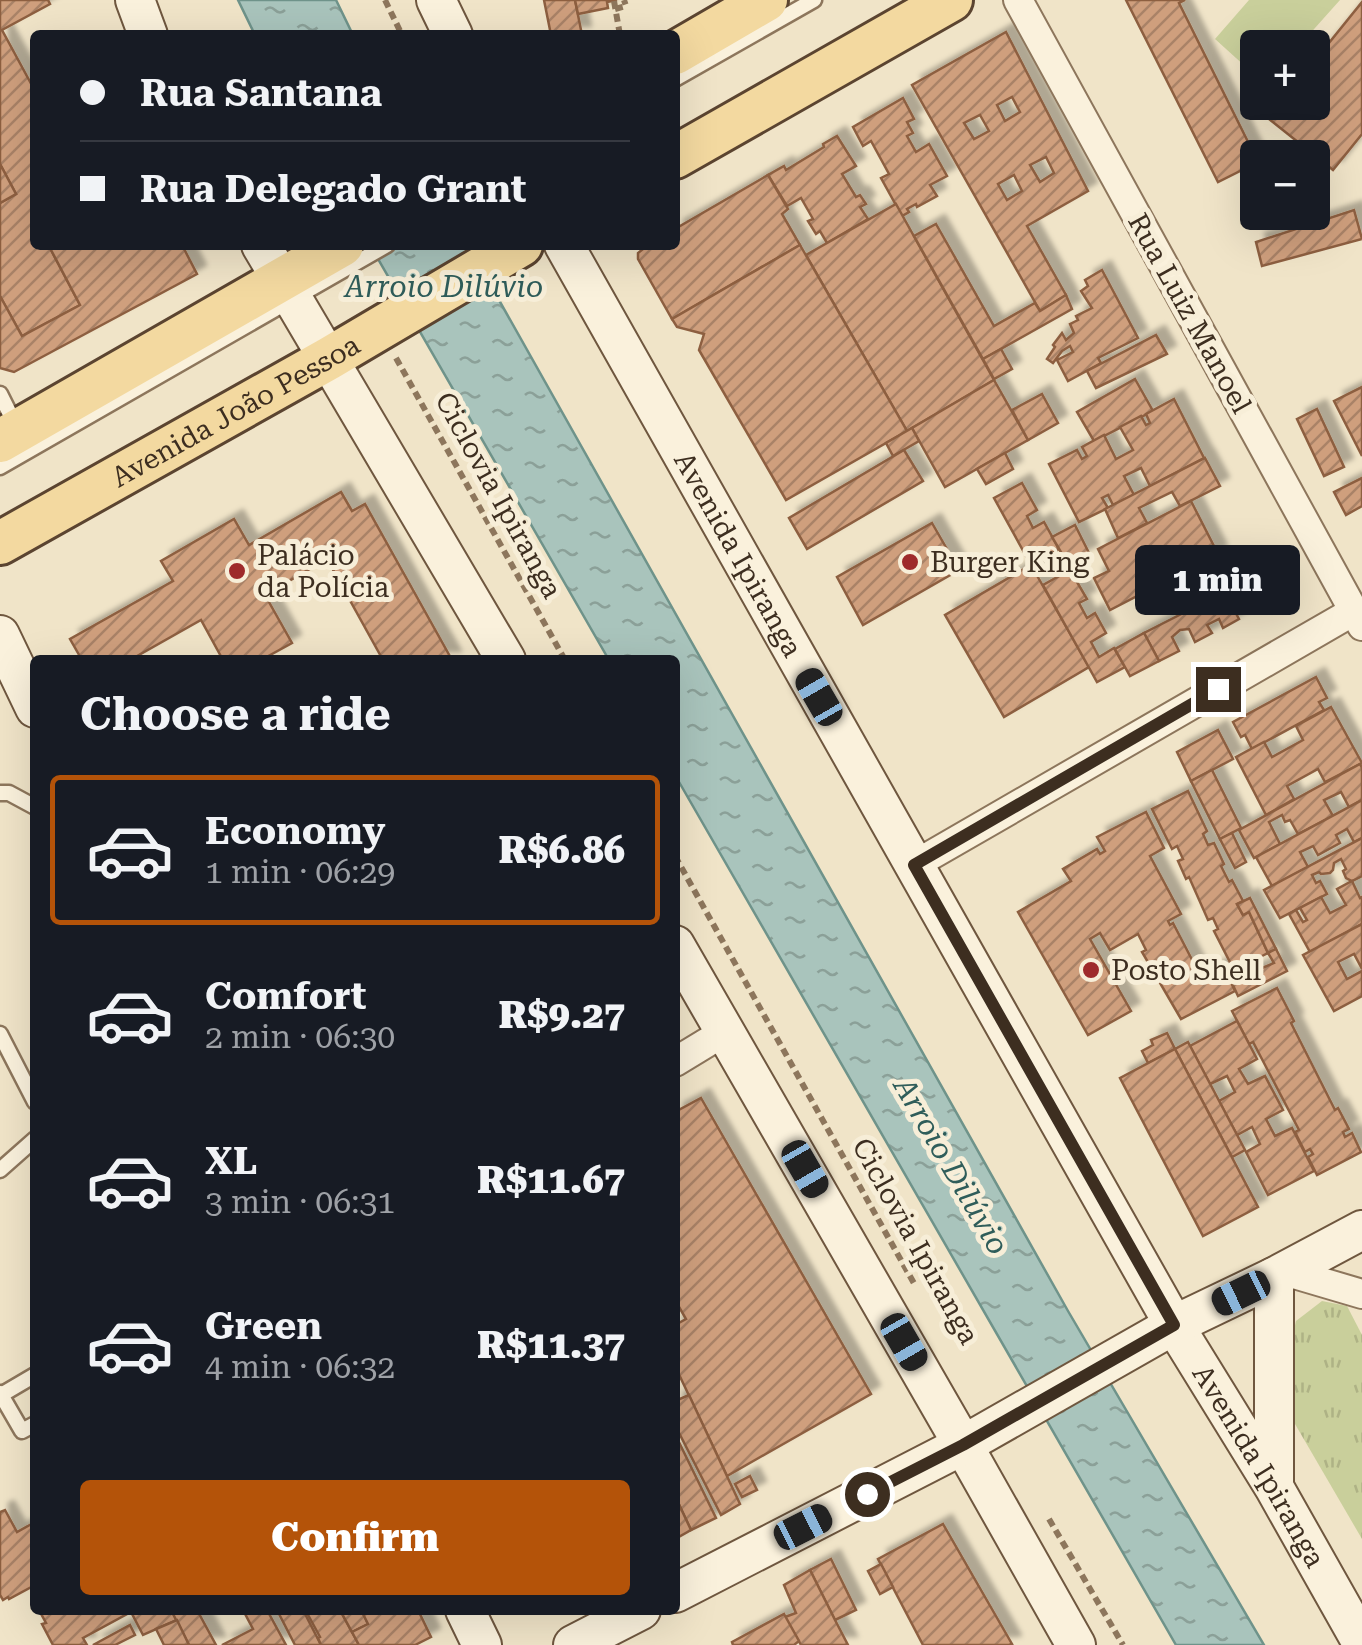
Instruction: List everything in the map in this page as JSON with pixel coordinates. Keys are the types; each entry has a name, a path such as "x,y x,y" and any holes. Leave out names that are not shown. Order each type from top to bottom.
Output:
{"main road":[{"path":"135,0 146,30"},
{"path":"436,0 451,30"},
{"path":"680,50 766,0"},
{"path":"680,153 951,0"},
{"name":"Avenida João Pessoa","path":"0,543 328,359 387,341 511,250"},
{"name":"Avenida Ipiranga","path":"567,250 914,865 1160,1333 1274,1488 1362,1643"},
{"path":"5,433 278,275 341,254"},
{"path":"278,275 503,655"},
{"path":"0,635 30,698"},
{"path":"680,953 1076,1645"},
{"path":"680,1590 963,1445 1160,1333 1279,1274 1358,1242"},
{"path":"1274,1488 1279,1274"},
{"path":"467,1615 482,1645"},
{"path":"573,1645 631,1615"}],"street":[{"name":"Rua Luiz Manoel","path":"1018,0 1358,618"},
{"path":"914,865 1358,618"},
{"path":"680,1059 726,1031"},
{"path":"1279,1274 1362,1294"}],"lane":[{"path":"680,76 814,0"},
{"path":"0,793 9,793 30,804"},
{"path":"0,1034 30,1092"},
{"path":"0,1170 30,1144"},
{"path":"30,1378 0,1394 22,1431 30,1427"}],"path":[{"path":"385,0 400,30"},
{"path":"619,30 614,5 626,6 624,0"},
{"name":"Ciclovia Ipiranga","path":"387,341 562,655"},
{"name":"Ciclovia Ipiranga","path":"680,865 917,1288"},
{"path":"1044,1511 1123,1645"}],"green space":[{"path":"1249,0 1340,0 1313,30 1240,30 1240,62 1215,39"},
{"path":"1322,1301 1347,1306 1362,1335 1362,1539 1288,1412 1286,1363 1296,1321"}],"water":[{"path":"238,0 336,0 351,30 253,30"},
{"name":"Arroio Dilúvio","path":"373,250 471,250 1068,1311 1264,1645 1176,1645 680,784 680,655 606,655"}],"building":[{"path":"0,0 48,0 50,4 2,30 30,82 30,250 51,250 80,305 22,336 0,296 0,203 16,194 0,164"},
{"path":"544,0 575,0 581,30 550,30"},
{"path":"575,0 617,0 607,2 608,8 578,14"},
{"path":"1126,0 1185,0 1179,3 1247,140 1240,140 1240,171 1218,182"},
{"path":"1362,2 1362,134 1333,170 1330,140 1295,140 1270,120 1330,120 1330,42"},
{"path":"1006,32 1088,191 1027,226 1066,295 1040,311 912,85","holes":["1012,97 1020,112 1005,121 997,105","980,115 989,131 974,139 964,123","1046,157 1054,173 1040,182 1030,165","1014,175 1022,191 1007,200 998,184"]},
{"path":"903,98 914,119 907,122 913,133 907,136 916,152 929,144 947,176 930,185 937,196 907,209 909,212 902,216 881,178 889,174 871,141 863,146 853,127"},
{"path":"837,136 856,166 842,174 856,197 860,195 866,204 860,207 868,219 827,243 808,221 813,219 801,198 787,206 768,175 784,166 786,170"},
{"path":"0,164 16,194 0,203"},
{"path":"768,175 788,209 782,214 800,245 672,319 638,253 680,250 680,226"},
{"path":"896,204 994,380 907,431 806,255"},
{"path":"1354,210 1362,239 1262,266 1256,242 1293,230 1330,230 1330,218"},
{"path":"936,224 994,326 1035,303 1040,311 1066,295 1072,309 983,359 914,236"},
{"path":"800,245 907,431 786,500 699,350 704,334 677,327 672,319"},
{"path":"51,250 185,250 197,274 14,372 0,368 0,296 22,336 80,305"},
{"path":"1102,270 1138,338 1098,358 1101,363 1068,381 1057,360 1073,352 1070,346 1053,363 1047,359 1062,333 1066,340 1074,333 1070,324 1078,320 1076,316 1092,308 1081,291 1088,286 1085,280"},
{"path":"1156,335 1167,354 1096,388 1087,371"},
{"path":"1001,349 1012,369 994,379 983,359"},
{"path":"1135,379 1153,411 1094,441 1077,412"},
{"path":"994,380 1028,440 945,487 912,428"},
{"path":"1362,387 1362,456 1334,401"},
{"path":"1042,394 1058,423 1028,440 1012,410"},
{"path":"1174,399 1204,458 1150,486 1141,468 1124,476 1134,495 1113,505 1108,495 1102,498 1108,508 1079,522 1049,464 1077,450 1082,459 1087,456 1082,447 1104,435 1116,459 1133,450 1120,427 1141,416 1146,425 1150,423 1146,414"},
{"path":"1317,409 1344,467 1324,476 1297,419"},
{"path":"912,428 919,441 893,456 886,443"},
{"path":"904,450 923,481 807,549 789,518"},
{"path":"1005,453 1013,469 986,484 977,469"},
{"path":"1205,458 1220,486 1180,506 1172,492 1139,508 1147,523 1118,538 1105,509"},
{"path":"1362,478 1362,506 1346,515 1334,492"},
{"path":"1022,483 1037,510 1027,516 1033,528 1044,522 1059,549 1031,565 994,498"},
{"name":"Palácio da Polícia","path":"341,492 352,511 365,504 449,655 380,655 327,559 265,595 292,643 270,655 220,655 201,620 139,655 79,655 70,639 173,581 161,561 234,519 249,545"},
{"path":"1191,501 1218,554 1110,610 1094,578 1109,571 1098,549"},
{"path":"932,523 959,570 863,625 837,577"},
{"path":"1075,525 1089,553 1068,564 1052,537"},
{"path":"1031,565 1089,667 1004,717 945,615"},
{"path":"1070,570 1087,599 1079,603 1087,618 1095,613 1106,633 1091,642 1099,657 1114,648 1125,667 1097,682 1043,585"},
{"path":"1262,573 1275,600 1255,611 1249,598 1239,599 1232,606 1239,619 1223,628 1219,619 1207,625 1212,633 1195,642 1189,629 1180,630 1172,637 1179,651 1159,661 1144,633"},
{"path":"1144,633 1159,661 1130,676 1115,649"},
{"path":"1316,677 1327,698 1319,702 1324,710 1252,749 1233,722"},
{"path":"1331,707 1362,763 1325,782 1318,769 1287,786 1294,799 1266,815 1236,757 1264,742 1272,757 1303,740 1296,726"},
{"path":"1218,730 1233,759 1191,781 1177,752"},
{"path":"1360,764 1362,800 1349,807 1341,792 1324,800 1333,816 1298,834 1282,815 1269,822 1280,844 1254,858 1239,830"},
{"path":"1212,770 1241,828 1220,839 1191,781"},
{"path":"1188,791 1207,831 1203,834 1208,845 1214,843 1229,882 1232,880 1243,901 1237,904 1243,915 1249,912 1268,953 1234,970 1214,931 1218,929 1213,918 1208,920 1189,877 1186,879 1177,846 1172,849 1152,809"},
{"path":"1362,800 1362,838 1354,842 1347,829 1336,835 1340,843 1318,855 1313,846 1300,852 1308,867 1272,886 1256,857"},
{"path":"1146,812 1164,848 1150,856 1181,914 1168,921 1173,923 1201,977 1223,965 1235,991 1181,1019 1142,952 1146,950 1138,934 1110,950 1100,933 1090,939 1131,1011 1088,1035 1018,912 1071,881 1063,869 1097,849 1100,854 1105,851 1097,837"},
{"path":"1232,833 1246,862 1235,868 1220,839"},
{"path":"1362,838 1362,876 1352,881 1346,878 1341,859 1334,863 1330,873 1312,875 1327,894 1280,918 1264,890"},
{"path":"1352,881 1362,897 1362,924 1310,952 1289,914 1296,910 1303,922 1307,920 1300,908 1321,897 1330,913 1346,905 1337,889"},
{"path":"1250,898 1276,949 1268,953 1249,912 1243,915 1237,904"},
{"path":"1362,924 1362,969 1354,954 1338,962 1347,979 1362,971 1362,996 1334,1011 1303,955"},
{"path":"1276,949 1287,971 1238,996 1231,981 1274,963 1268,953"},
{"path":"1277,988 1335,1110 1338,1108 1349,1129 1343,1132 1345,1137 1352,1133 1361,1152 1317,1175 1308,1157 1313,1154 1310,1149 1305,1152 1295,1132 1299,1130 1253,1042 1249,1044 1232,1011"},
{"path":"1237,1021 1257,1059 1239,1069 1248,1084 1265,1076 1283,1110 1266,1119 1275,1136 1292,1128 1314,1171 1268,1195 1246,1152 1260,1144 1252,1127 1237,1135 1219,1101 1235,1092 1227,1076 1210,1084 1190,1046"},
{"path":"1167,1033 1175,1049 1148,1063 1142,1051 1153,1045 1151,1040"},
{"path":"1188,1042 1245,1150 1232,1157 1175,1049"},
{"path":"1175,1049 1258,1207 1203,1236 1120,1078"},
{"path":"701,1098 871,1394 727,1476 680,1377 680,1322 686,1319 680,1309 680,1109"},
{"path":"689,1395 740,1504 721,1515 680,1435 680,1399"},
{"path":"680,1444 716,1518 691,1530 680,1507"},
{"path":"750,1476 757,1490 742,1497 735,1484"},
{"path":"680,1507 691,1530 680,1536"},
{"path":"5,1510 17,1532 30,1525 30,1588 3,1600 0,1595 0,1512"},
{"path":"943,1524 1012,1644 923,1645 878,1559"},
{"path":"831,1559 856,1610 835,1620 810,1570"},
{"path":"881,1564 893,1587 880,1594 868,1571"},
{"path":"810,1570 848,1645 801,1645 785,1617 796,1613 784,1585"},
{"path":"784,1614 799,1641 794,1645 733,1645 732,1642"},
{"path":"42,1615 125,1615 83,1638 87,1645 53,1645 42,1624 46,1623"},
{"path":"133,1615 174,1615 177,1620 143,1635"},
{"path":"174,1615 200,1615 216,1645 189,1645"},
{"path":"246,1615 270,1615 286,1645 222,1645 253,1629"},
{"path":"280,1615 306,1615 321,1645 295,1645"},
{"path":"308,1615 343,1615 359,1645 321,1645"},
{"path":"343,1615 364,1615 368,1624 352,1632"},
{"path":"364,1615 420,1615 431,1637 415,1645 359,1645 352,1632 368,1624"},
{"path":"177,1620 189,1645 164,1645 156,1629"},
{"path":"130,1625 135,1635 115,1645 93,1645"}],"place":[{"name":"Burger King","path":"910,562"},
{"name":"Palácio da Polícia","path":"237,571"},
{"name":"Posto Shell","path":"1091,970"}],"route":[{"path":"867,1494 963,1445 1174,1325 914,865 1218,689"}]}
